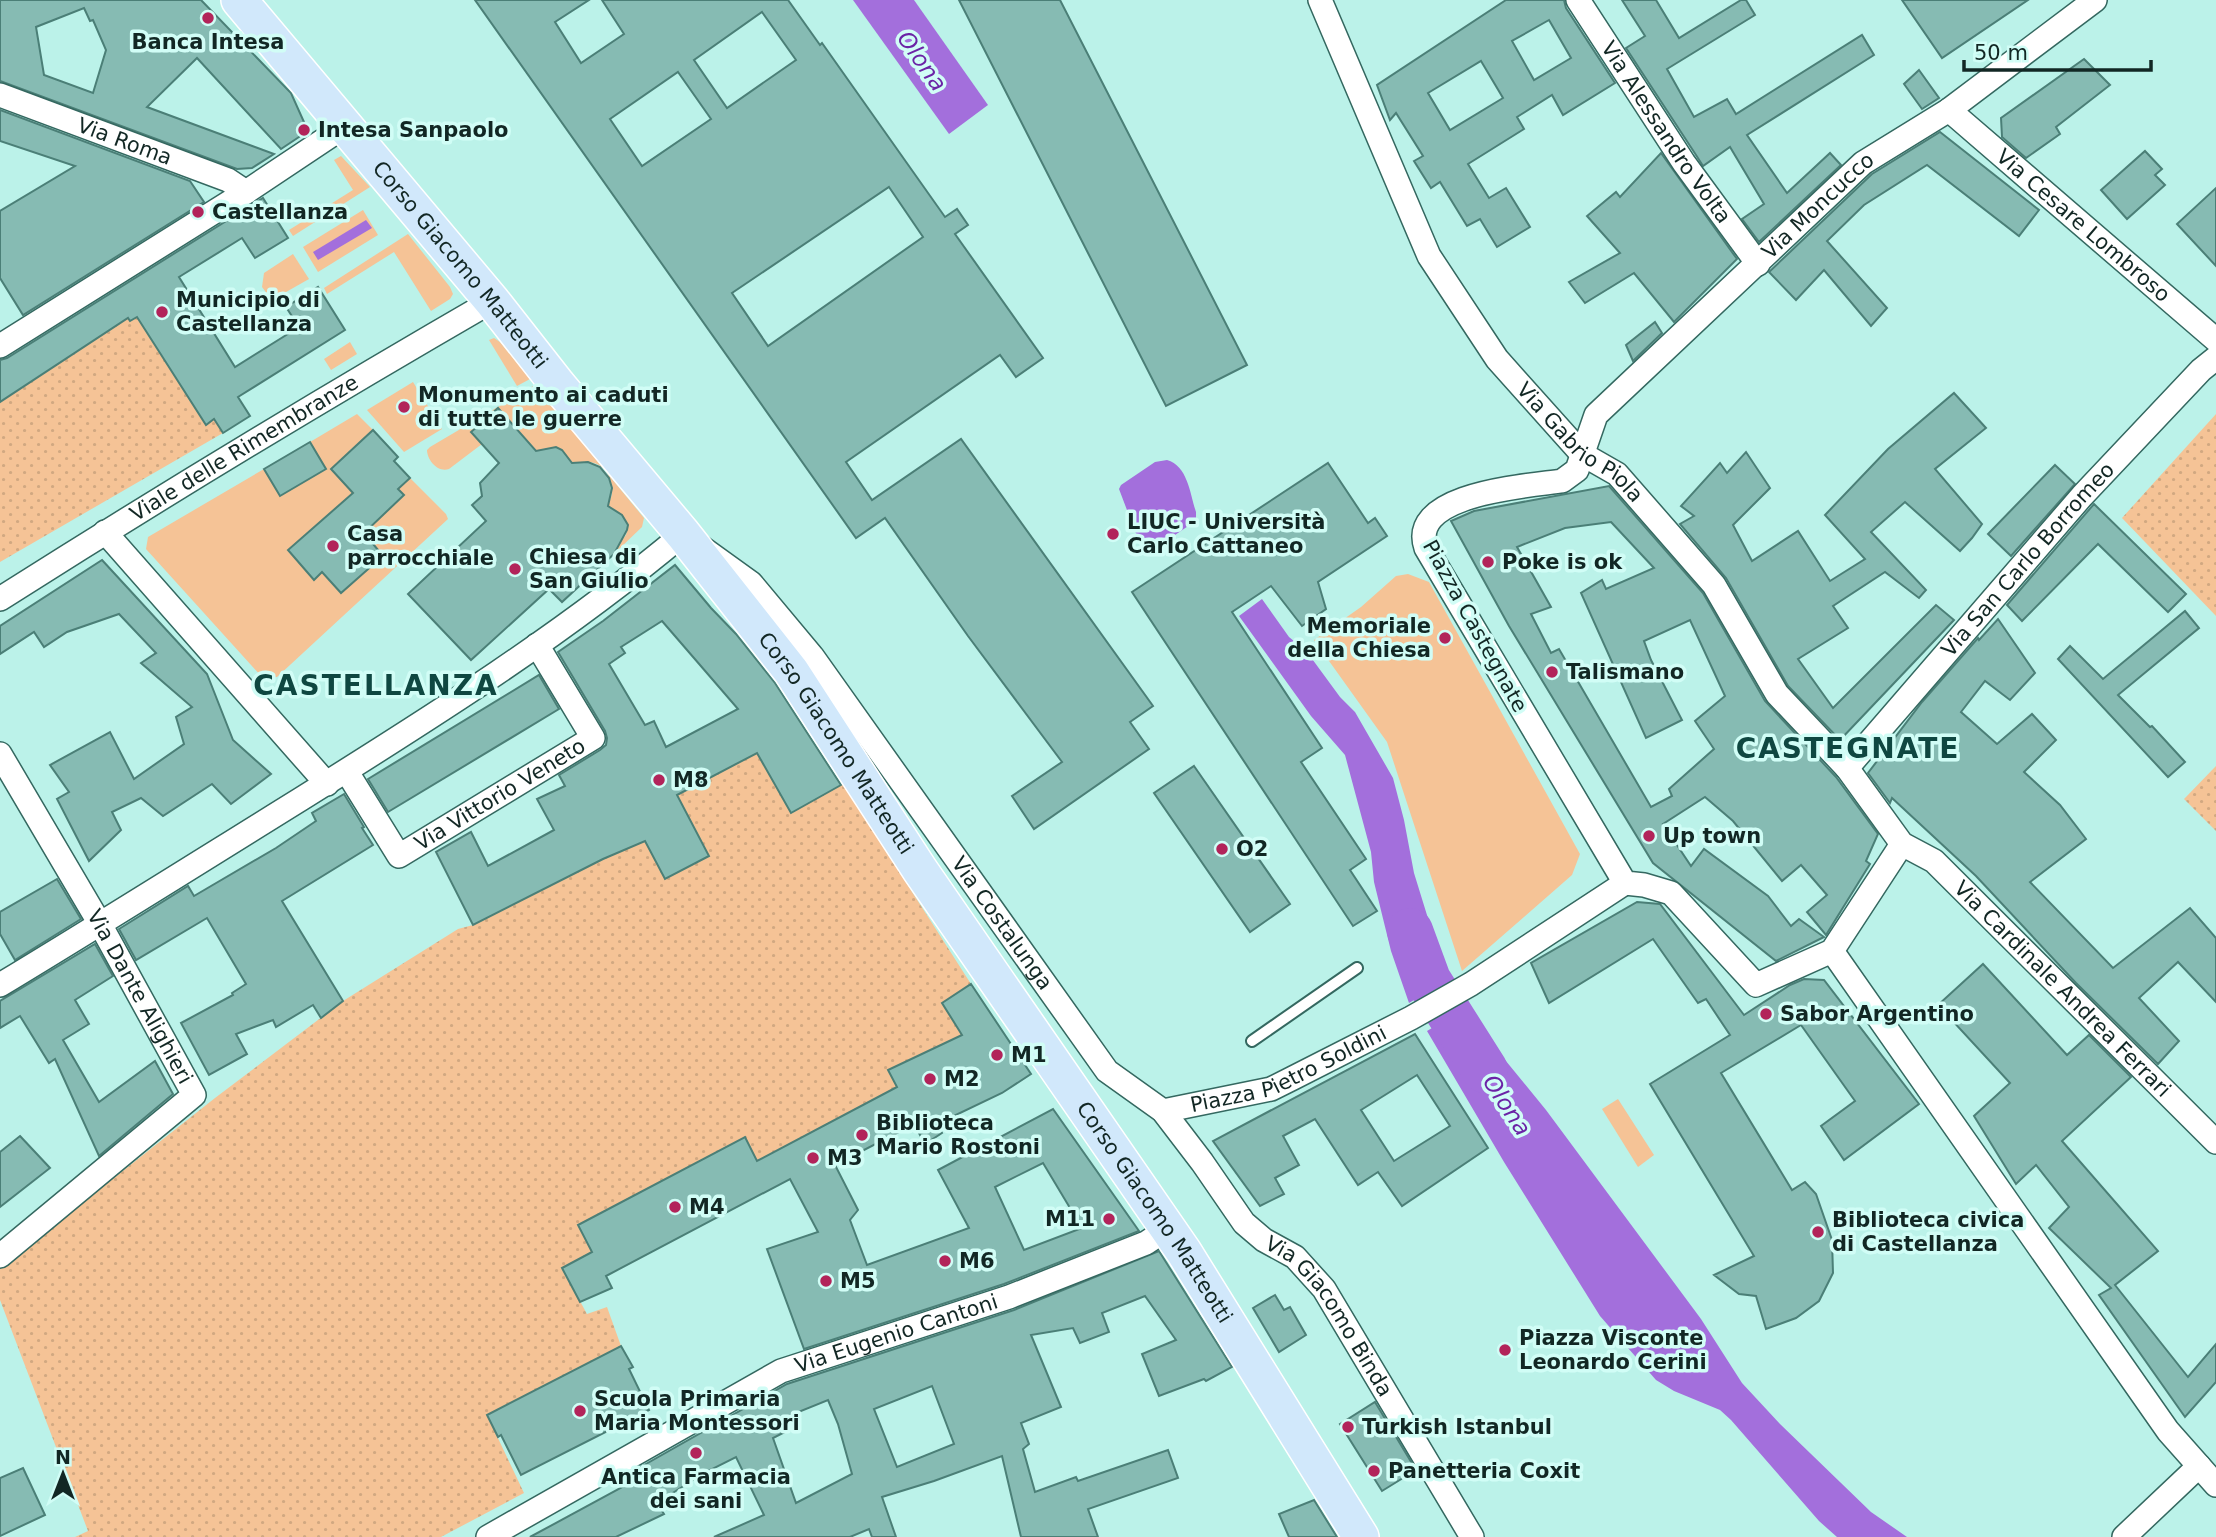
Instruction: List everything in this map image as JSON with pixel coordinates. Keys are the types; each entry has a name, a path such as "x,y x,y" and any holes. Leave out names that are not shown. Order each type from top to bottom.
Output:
{"main road":[{"name":"Corso Giacomo Matteotti","path":"239,0 492,301 616,456 683,534 791,671 920,870 1167,1229 1361,1537"}],"street":[{"name":"Via Gabrio Piola","path":"1320,0 1429,256 1497,359 1582,454 1617,474 1714,585 1777,694 1847,768 1902,844"},
{"name":"Via Alessandro Volta","path":"1578,0 1684,163 1758,264"},
{"name":"Via Moncucco","path":"1582,454 1596,415 1863,163 1949,110 2095,0"},
{"name":"Via Roma","path":"0,95 228,180 246,192"},
{"name":"Via Cesare Lombroso","path":"1949,110 2216,340"},
{"path":"0,346 345,127"},
{"name":"Viale delle Rimembranze","path":"0,599 382,364 492,301"},
{"name":"Via San Carlo Borromeo","path":"1847,768 2082,496 2201,370 2216,358"},
{"name":"Piazza Castegnate","path":"1582,454 1577,470 1562,481 1474,495 1443,508 1427,522 1423,539 1625,883"},
{"path":"105,532 327,784"},
{"path":"0,985 347,772 452,704 581,614 683,534"},
{"name":"Via Costalunga","path":"683,534 751,583 835,688 1107,1071 1163,1111"},
{"name":"Via Vittorio Veneto","path":"347,772 399,856 593,738 537,645"},
{"name":"Via Costalunga","path":"791,671 856,720"},
{"name":"Via Dante Alighieri","path":"0,754 100,924 194,1095 0,1256"},
{"path":"1625,883 1671,893 1756,985 1832,951 1902,844"},
{"name":"Via Cardinale Andrea Ferrari","path":"1902,844 1934,861 2216,1142"},
{"name":"Piazza Pietro Soldini","path":"1163,1111 1271,1089 1411,1018 1471,984 1625,883"},
{"path":"1832,951 2168,1431 2216,1485"},
{"name":"Via Giacomo Binda","path":"1163,1111 1244,1223 1264,1240 1295,1257 1324,1289 1472,1537"},
{"name":"Via Eugenio Cantoni","path":"488,1537 781,1371 1009,1297 1146,1243 1167,1229"},
{"path":"2124,1537 2199,1466"}],"lane":[{"path":"1252,1041 1357,968"}],"shaded area":[{"path":"341,156 370,187 293,236 289,230 353,190 334,160"},
{"path":"363,210 378,235 318,272 303,247"},
{"path":"408,234 450,287 453,294 450,299 431,311 394,252 327,294 324,288"},
{"path":"293,254 309,279 279,296 268,295 262,287 264,273"},
{"path":"137,317 205,424 214,419 223,433 0,562 0,402 128,318 130,321"},
{"path":"494,338 530,379 517,386 489,340"},
{"path":"350,342 357,354 331,370 324,359"},
{"path":"413,382 442,429 404,452 367,410"},
{"path":"535,385 644,518 642,527 618,550 616,547 626,535 628,525 622,515 605,508 612,492 611,481 606,472 593,463 570,466 556,447 538,452 498,408 471,432 482,444 449,469 437,467 429,458 427,450 430,447"},
{"path":"357,414 373,430 349,451 378,519 404,496 398,489 410,478 448,519 277,677 261,676 146,549 148,537 264,469 280,496 325,470 310,442"},
{"path":"2216,414 2216,616 2122,518"},
{"path":"1408,574 1429,582 1580,854 1572,875 1462,971 1387,742 1314,640 1361,607 1396,576"},
{"path":"757,753 791,812 843,784 971,984 942,1003 963,1036 889,1070 897,1087 775,1152 757,1160 745,1137 579,1225 592,1252 562,1268 587,1314 607,1307 621,1346 487,1415 524,1493 441,1537 75,1537 88,1531 0,1300 0,1268 343,1001 458,929 473,925 603,859 645,841 665,879 709,856 677,795"},
{"path":"2216,766 2216,831 2184,799"},
{"path":"1618,1099 1654,1155 1638,1167 1602,1109"}],"water":[{"path":"853,0 914,0 988,105 949,134"},
{"path":"366,220 372,228 318,260 313,252"},
{"path":"1167,460 1174,463 1184,474 1196,518 1159,546 1146,548 1138,539 1119,489 1155,462"},
{"path":"1262,599 1289,637 1307,652 1340,697 1355,712 1393,778 1414,873 1439,954 1451,978 1409,1003 1391,951 1374,882 1371,852 1345,755 1311,716 1239,616"},
{"path":"1469,1006 1492,1044 1546,1110 1701,1319 1742,1383 1780,1424 1871,1512 1907,1537 1837,1537 1819,1521 1731,1420 1720,1410 1674,1391 1656,1380 1600,1316 1504,1162 1427,1031"}],"building":[{"path":"0,0 201,0 291,93 308,131 281,149 197,58 147,107 274,154 252,168 237,169 0,81","holes":["84,8 90,21 93,20 106,50 93,93 44,75 36,27"]},
{"path":"475,0 589,0 555,22 581,63 624,34 602,0 788,0 820,45 822,43 945,217 957,209 968,225 955,234 1043,358 1016,377 1000,355 846,462 872,500 961,439 1153,706 1130,722 1149,749 1034,829 1012,796 1062,762 968,636 885,518 856,538","holes":["762,12 796,60 727,108 694,60","678,72 711,119 642,166 610,119","889,187 923,237 768,346 732,293"]},
{"path":"959,0 1060,0 1247,365 1166,406"},
{"path":"1506,0 1564,0 1566,8 1615,83 1563,115 1552,95 1517,117 1524,129 1468,164 1489,198 1506,188 1530,227 1497,247 1480,219 1467,226 1440,182 1431,188 1414,161 1423,156 1396,113 1390,120 1377,85","holes":["1549,20 1571,58 1534,80 1512,41","1481,61 1503,98 1450,130 1428,93"]},
{"path":"1622,0 1656,0 1679,38 1741,0 1746,0 1755,15 1667,69 1694,117 1727,99 1736,114 1862,35 1874,55 1747,135 1787,193 1830,153 1841,165 1759,242 1742,219 1764,204 1730,147 1703,166 1626,48 1645,36"},
{"path":"1902,0 2028,0 1942,58"},
{"path":"2084,59 2110,85 2056,127 2060,134 2026,158 2002,137 2001,118"},
{"path":"1919,70 1939,98 1922,109 1904,84"},
{"path":"0,110 190,181 204,202 23,315 0,278 0,211 75,166 0,141"},
{"path":"1940,132 2039,210 2019,236 1927,165 1864,205 1827,241 1887,308 1871,326 1824,270 1796,300 1769,272 1872,174"},
{"path":"2145,151 2162,169 2155,175 2165,185 2127,219 2101,190"},
{"path":"1661,153 1737,259 1674,322 1634,273 1585,303 1569,282 1620,253 1587,216 1616,192 1620,197"},
{"path":"2216,188 2216,266 2177,224"},
{"name":"Municipio di Castellanza","path":"263,198 288,238 255,258 242,238 179,277 235,367 299,327 286,307 318,287 345,330 238,397 250,416 223,433 214,419 206,425 137,317 130,321 128,318 0,402 0,360"},
{"path":"1655,322 1662,333 1633,361 1626,345"},
{"path":"1954,393 1986,428 1935,469 1982,524 1960,551 1905,502 1871,532 1926,590 1919,598 1885,572 1833,606 1848,628 1798,659 1833,708 1936,605 1954,620 1840,740 1788,686 1726,578 1680,524 1694,516 1681,506 1720,463 1727,473 1746,452 1770,488 1733,525 1752,561 1798,531 1830,581 1865,559 1825,515 1888,449"},
{"name":"Chiesa di San Giulio","path":"498,408 536,451 556,447 562,450 572,463 588,462 600,467 609,478 612,488 608,506 622,515 628,525 614,554 562,602 549,589 471,660 408,594 486,521 472,505 482,496 480,483 499,463 471,432"},
{"path":"373,430 398,457 394,461 410,478 398,489 404,495 364,533 383,556 341,593 322,572 314,580 288,550 353,493 331,469"},
{"path":"310,442 326,469 280,496 264,469"},
{"path":"1328,463 1368,523 1375,518 1387,536 1318,582 1326,609 1302,626 1271,586 1232,612 1322,748 1301,762 1366,859 1350,870 1377,911 1353,926 1132,592"},
{"path":"2055,465 2075,484 2011,556 1988,534"},
{"path":"1609,486 1703,593 1765,701 1836,777 1878,834 1866,861 1870,864 1826,935 1807,912 1827,895 1801,865 1782,881 1733,821 1705,797 1663,824 1691,866 1704,849 1768,896 1791,926 1799,919 1824,937 1776,961 1653,863 1509,626 1451,521 1474,511","holes":["1611,522 1654,568 1606,589 1602,580 1581,593 1646,738 1682,720 1644,641 1690,620 1725,696 1695,721 1714,749 1669,789 1672,796 1651,807 1559,649 1551,653 1531,614 1551,607 1517,547 1565,528"]},
{"path":"2094,504 2186,594 2168,612 2098,544 2022,621 2007,605"},
{"path":"102,560 207,674 233,740 271,774 231,804 212,784 163,816 141,798 112,812 121,830 89,861 57,799 69,792 50,765 110,732 134,779 184,744 176,717 192,707 141,663 156,653 119,614 67,632 44,647 34,632 0,654 0,626"},
{"path":"675,565 775,683 841,785 791,813 757,753 677,795 709,856 665,879 645,841 603,859 473,925 436,852 471,832 488,866 554,830 537,799 565,786 559,775 600,750 606,745 607,738 558,652","holes":["662,621 738,709 666,747 654,721 645,725 609,664 625,653 621,647"]},
{"path":"2185,611 2199,628 2118,695 2152,726 2185,762 2168,777 2058,659 2070,646 2103,679"},
{"path":"1998,619 2035,673 2010,700 1985,681 1961,712 1997,744 2032,714 2056,740 2024,772 2060,805 2086,839 2030,882 2113,968 2190,908 2216,938 2216,1002 2178,962 2139,998 2179,1041 2158,1064 2076,983 1976,876 1892,798 1890,803 1868,773 1922,702"},
{"path":"539,675 559,709 388,812 368,779"},
{"name":"O2","path":"1194,766 1290,904 1250,932 1154,793"},
{"path":"344,794 373,845 282,901 343,1001 321,1018 313,1005 276,1027 273,1020 236,1034 247,1054 209,1075 181,1023 233,995 232,993 246,984 207,918 136,960 119,929 188,886 194,896 276,848 316,821 312,813"},
{"path":"57,879 81,919 15,960 0,934 0,912"},
{"path":"1637,902 1660,904 1744,1015 1790,985 1804,979 1824,980 1919,1104 1844,1160 1821,1126 1855,1101 1801,1025 1721,1073 1792,1190 1805,1182 1816,1194 1832,1240 1833,1273 1819,1301 1796,1318 1766,1329 1756,1296 1739,1294 1714,1275 1754,1256 1650,1084 1730,1035 1706,999 1698,1003 1653,939 1549,1003 1531,963"},
{"path":"95,944 113,976 75,1000 89,1024 63,1040 99,1102 155,1061 173,1094 99,1156 55,1059 49,1063 20,1016 0,1028 0,1001"},
{"path":"1983,964 2067,1055 2089,1035 2131,1077 2062,1141 2158,1251 2115,1285 2188,1377 2216,1344 2216,1382 2185,1417 2099,1295 2111,1288 2049,1228 2069,1207 2036,1165 2016,1184 1974,1116 2010,1083 1938,1005"},
{"path":"971,984 1031,1074 1002,1093 937,1124 942,1133 925,1144 914,1124 835,1165 858,1210 850,1220 867,1265 969,1228 938,1170 1053,1109 1139,1231 1004,1284 804,1349 767,1249 818,1232 790,1179 606,1276 612,1288 580,1302 562,1268 592,1252 578,1225 745,1137 757,1161 897,1087 888,1070 962,1035 942,1003","holes":["1043,1163 1082,1228 1024,1250 995,1187"]},
{"path":"1415,1034 1488,1148 1402,1206 1378,1172 1358,1185 1315,1119 1283,1136 1299,1165 1275,1178 1284,1194 1260,1206 1213,1141","holes":["1417,1075 1450,1126 1394,1161 1361,1110"]},
{"path":"20,1136 50,1168 0,1207 0,1152"},
{"path":"1159,1251 1232,1367 1206,1381 1204,1379 1159,1396 1142,1354 1176,1340 1145,1296 1102,1313 1109,1332 1080,1343 1073,1328 1031,1335 1061,1407 1021,1423 1029,1444 1023,1449 1035,1492 1076,1477 1078,1481 1168,1450 1178,1478 1088,1509 1098,1537 1021,1537 1002,1456 882,1497 896,1537 872,1537 869,1529 850,1537 714,1537 764,1515 736,1457 704,1473 657,1503 664,1514 616,1537 530,1537 628,1484 623,1477 787,1384 1014,1310","holes":["932,1386 954,1444 897,1467 874,1409","828,1400 838,1424 852,1474 796,1503 773,1438 785,1432 781,1419"]},
{"path":"1275,1295 1284,1310 1290,1307 1306,1335 1279,1352 1253,1308"},
{"name":"Scuola Primaria Maria Montessori","path":"621,1346 633,1367 629,1369 649,1410 521,1475 501,1435 498,1437 487,1415"},
{"path":"1375,1402 1416,1470 1382,1491 1340,1424"},
{"path":"23,1468 45,1515 0,1536 0,1478"},
{"path":"1314,1500 1337,1537 1289,1537 1279,1514"}],"waterway":[{"name":"Olona","path":"1410,931 1428,980 1485,1070"}],"place":[{"name":"Banca Intesa","path":"208,18"},
{"name":"Intesa Sanpaolo","path":"304,130"},
{"name":"Castellanza","path":"198,212"},
{"name":"Municipio di Castellanza","path":"162,312"},
{"name":"Monumento ai caduti di tutte le guerre","path":"404,407"},
{"name":"LIUC - Università Carlo Cattaneo","path":"1113,534"},
{"name":"Casa parrocchiale","path":"333,546"},
{"name":"Poke is ok","path":"1488,562"},
{"name":"Chiesa di San Giulio","path":"515,569"},
{"name":"Memoriale della Chiesa","path":"1445,638"},
{"name":"Talismano","path":"1552,672"},
{"name":"M8","path":"659,780"},
{"name":"Up town","path":"1649,836"},
{"name":"O2","path":"1222,849"},
{"name":"Sabor Argentino","path":"1766,1014"},
{"name":"M1","path":"997,1055"},
{"name":"M2","path":"930,1079"},
{"name":"Biblioteca Mario Rostoni","path":"862,1135"},
{"name":"M3","path":"813,1158"},
{"name":"M4","path":"675,1207"},
{"name":"M11","path":"1109,1219"},
{"name":"Biblioteca civica di Castellanza","path":"1818,1232"},
{"name":"M6","path":"945,1261"},
{"name":"M5","path":"826,1281"},
{"name":"Piazza Visconte Leonardo Cerini","path":"1505,1350"},
{"name":"Scuola Primaria Maria Montessori","path":"580,1411"},
{"name":"Turkish Istanbul","path":"1348,1427"},
{"name":"Antica Farmacia dei sani","path":"696,1453"},
{"name":"Panetteria Coxit","path":"1374,1471"}],"district":[{"name":"CASTELLANZA","path":"376,685"},
{"name":"CASTEGNATE","path":"1848,748"}]}
